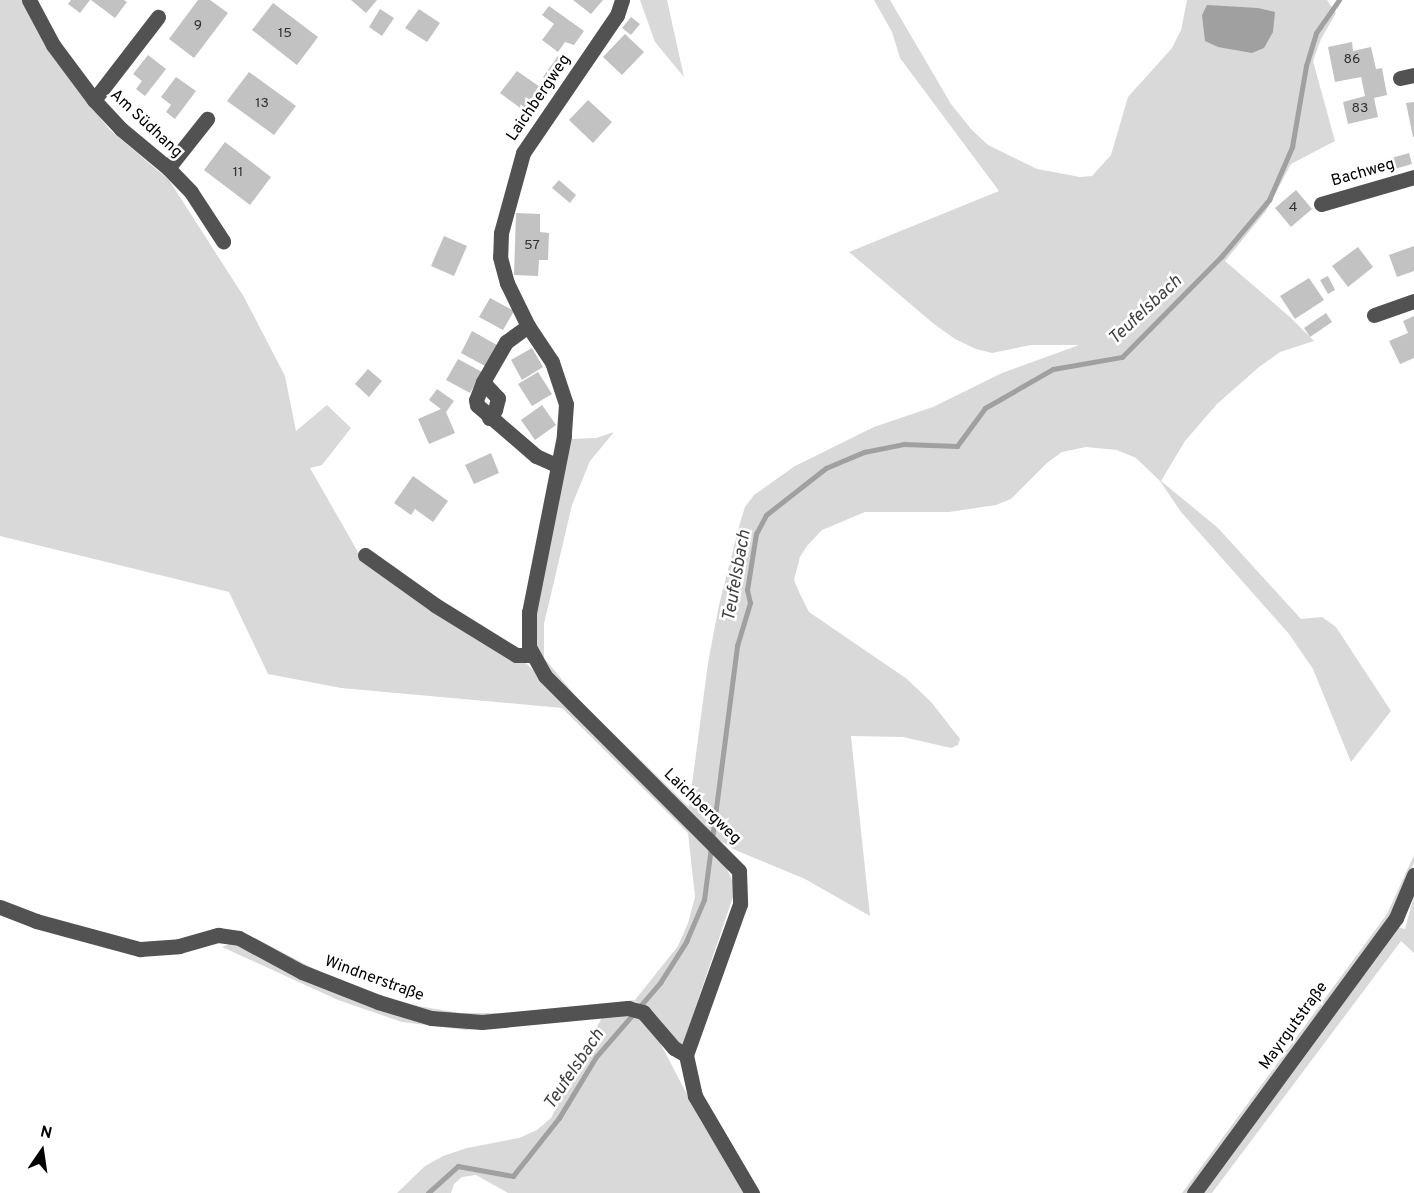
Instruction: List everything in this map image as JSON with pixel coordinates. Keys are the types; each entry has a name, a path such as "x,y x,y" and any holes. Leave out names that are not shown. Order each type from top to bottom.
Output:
{"street":[{"name":"Am Südhang","path":"29,0 53,45 94,100 121,129 168,168 191,192 224,241"},
{"name":"Laichbergweg","path":"622,0 617,15 536,132 520,161 501,233 500,257 507,283 528,326 552,362 563,391 566,420 529,612 528,639 532,655 553,684 716,849 734,863 739,871 740,904 686,1055"},
{"path":"94,100 158,17"},
{"path":"168,168 207,119"},
{"name":"Bachweg","path":"1322,204 1414,177"},
{"path":"1374,315 1414,301"},
{"path":"528,326 506,342 483,382 476,400 477,405 489,418 536,456 558,466"},
{"path":"365,555 401,583 516,655 532,655"},
{"name":"Mayrgutstraße","path":"1194,1193 1396,918 1414,876"},
{"name":"Windnerstraße","path":"0,907 36,921 140,949 179,946 218,935 239,938 320,979 378,1002 431,1018 457,1022 494,1021 628,1008 643,1012 674,1048 686,1055"},
{"path":"686,1055 695,1095 752,1193"}],"shaded area":[{"path":"0,0 26,0 49,52 109,129 169,180 244,297 285,376 296,431 327,405 351,428 322,465 310,468 362,559 438,615 527,664 725,865 734,884 733,897 683,1044 674,1044 652,1014 635,1001 632,1005 497,1018 448,1017 410,1009 338,983 244,937 249,935 330,977 376,994 418,1006 460,1013 509,1013 635,1000 678,946 688,923 695,897 688,833 562,708 341,688 268,674 229,592 0,536"},
{"path":"640,0 667,0 684,77 655,42"},
{"path":"874,0 890,0 951,104 971,129 988,145 1037,169 1080,177 1092,176 1111,155 1128,97 1172,48 1181,30 1187,0 1327,0 1336,13 1321,39 1313,61 1335,141 1291,164 1266,211 1225,261 1314,341 1280,352 1217,404 1185,441 1161,481 1218,528 1301,619 1322,617 1336,627 1391,711 1351,762 1313,669 1289,634 1181,512 1160,481 1136,458 1117,450 1086,447 1062,452 1047,463 1011,499 996,505 949,512 865,512 822,530 800,557 794,580 809,612 907,679 932,703 960,739 958,745 951,748 903,737 851,736 870,916 805,879 733,849 708,833 547,672 532,634 570,439 596,438 614,432 590,461 572,505 544,624 544,658 579,700 689,807 708,663 719,605 745,507 754,495 795,466 874,427 933,407 1002,373 1079,345 1031,345 992,353 976,349 955,339 934,324 849,252 999,191 900,58 892,32"},
{"path":"1207,5 1258,8 1275,12 1273,32 1264,48 1252,53 1218,47 1205,41 1202,15"},
{"path":"1414,855 1414,863 1389,919 1187,1193 1182,1193 1387,914"},
{"path":"1414,896 1414,953 1401,941 1212,1193 1201,1193 1397,927 1405,929"},
{"path":"236,941 435,1021 629,1013 644,1021 656,1035 701,1121 746,1193 508,1193 476,1175 462,1177 454,1184 451,1193 397,1193 425,1166 443,1156 467,1148 519,1138 537,1130 551,1118 602,1017 466,1030 402,1022 338,1000 222,947"}],"building":[{"path":"71,0 90,0 80,13 68,4"},
{"path":"91,0 124,0 127,2 115,18"},
{"path":"198,0 210,0 228,13 194,58 169,39"},
{"path":"351,0 377,0 366,13"},
{"path":"573,0 603,0 591,14"},
{"path":"273,3 318,37 297,65 252,30"},
{"path":"549,6 584,31 574,45 565,42 558,52 542,40 554,24 542,15"},
{"path":"380,9 394,18 382,36 369,27"},
{"path":"419,9 440,23 427,42 405,28"},
{"path":"631,17 640,24 631,35 622,28"},
{"path":"625,34 644,52 622,75 603,57"},
{"path":"1352,42 1353,51 1371,47 1376,69 1382,68 1387,95 1374,98 1378,117 1348,124 1343,102 1365,96 1361,77 1335,82 1328,47"},
{"path":"148,55 166,69 145,96 136,89 142,81 133,74"},
{"path":"558,56 567,62 553,83 543,77"},
{"path":"517,71 540,87 523,110 500,93"},
{"path":"249,72 296,106 274,135 227,101"},
{"path":"176,77 196,91 175,119 166,112 171,105 161,97"},
{"path":"588,100 612,122 593,143 569,120"},
{"path":"1414,102 1414,137 1413,137 1406,103"},
{"path":"225,142 271,177 250,205 204,170"},
{"path":"1409,153 1412,164 1391,170 1388,159"},
{"path":"559,180 576,195 570,203 552,188"},
{"path":"1296,190 1312,209 1291,227 1275,208"},
{"path":"516,213 540,214 540,232 549,233 548,260 539,260 538,276 514,275"},
{"path":"444,236 467,246 454,276 431,266"},
{"path":"1414,246 1414,271 1397,277 1389,255"},
{"path":"1358,247 1373,267 1348,287 1332,266"},
{"path":"1328,276 1335,290 1328,294 1320,280"},
{"path":"1309,278 1324,300 1295,319 1280,296"},
{"path":"490,298 514,311 503,330 479,317"},
{"path":"1326,313 1332,322 1310,337 1304,328"},
{"path":"1414,316 1414,358 1400,364 1389,341 1408,333 1403,321"},
{"path":"472,331 497,345 485,366 461,353"},
{"path":"532,348 543,367 522,380 511,360"},
{"path":"458,359 482,372 470,393 446,380"},
{"path":"368,369 382,381 369,397 355,384"},
{"path":"538,372 552,394 532,406 518,384"},
{"path":"437,389 454,401 446,412 455,433 429,444 418,419 441,409 429,400"},
{"path":"542,405 556,425 535,440 521,420"},
{"path":"491,453 499,473 474,484 465,465"},
{"path":"413,476 448,501 433,522 415,509 411,515 394,503"}],"waterway":[{"name":"Teufelsbach","path":"712,839 737,646 750,603 747,590 756,534 766,515 826,468 864,452 904,444 957,446 985,408 1053,369 1122,357 1221,257 1269,200 1292,147 1306,66 1316,33 1339,0"},
{"name":"Teufelsbach","path":"428,1193 458,1166 513,1176 559,1118 596,1057 660,983 686,942 704,900 711,847"}]}
